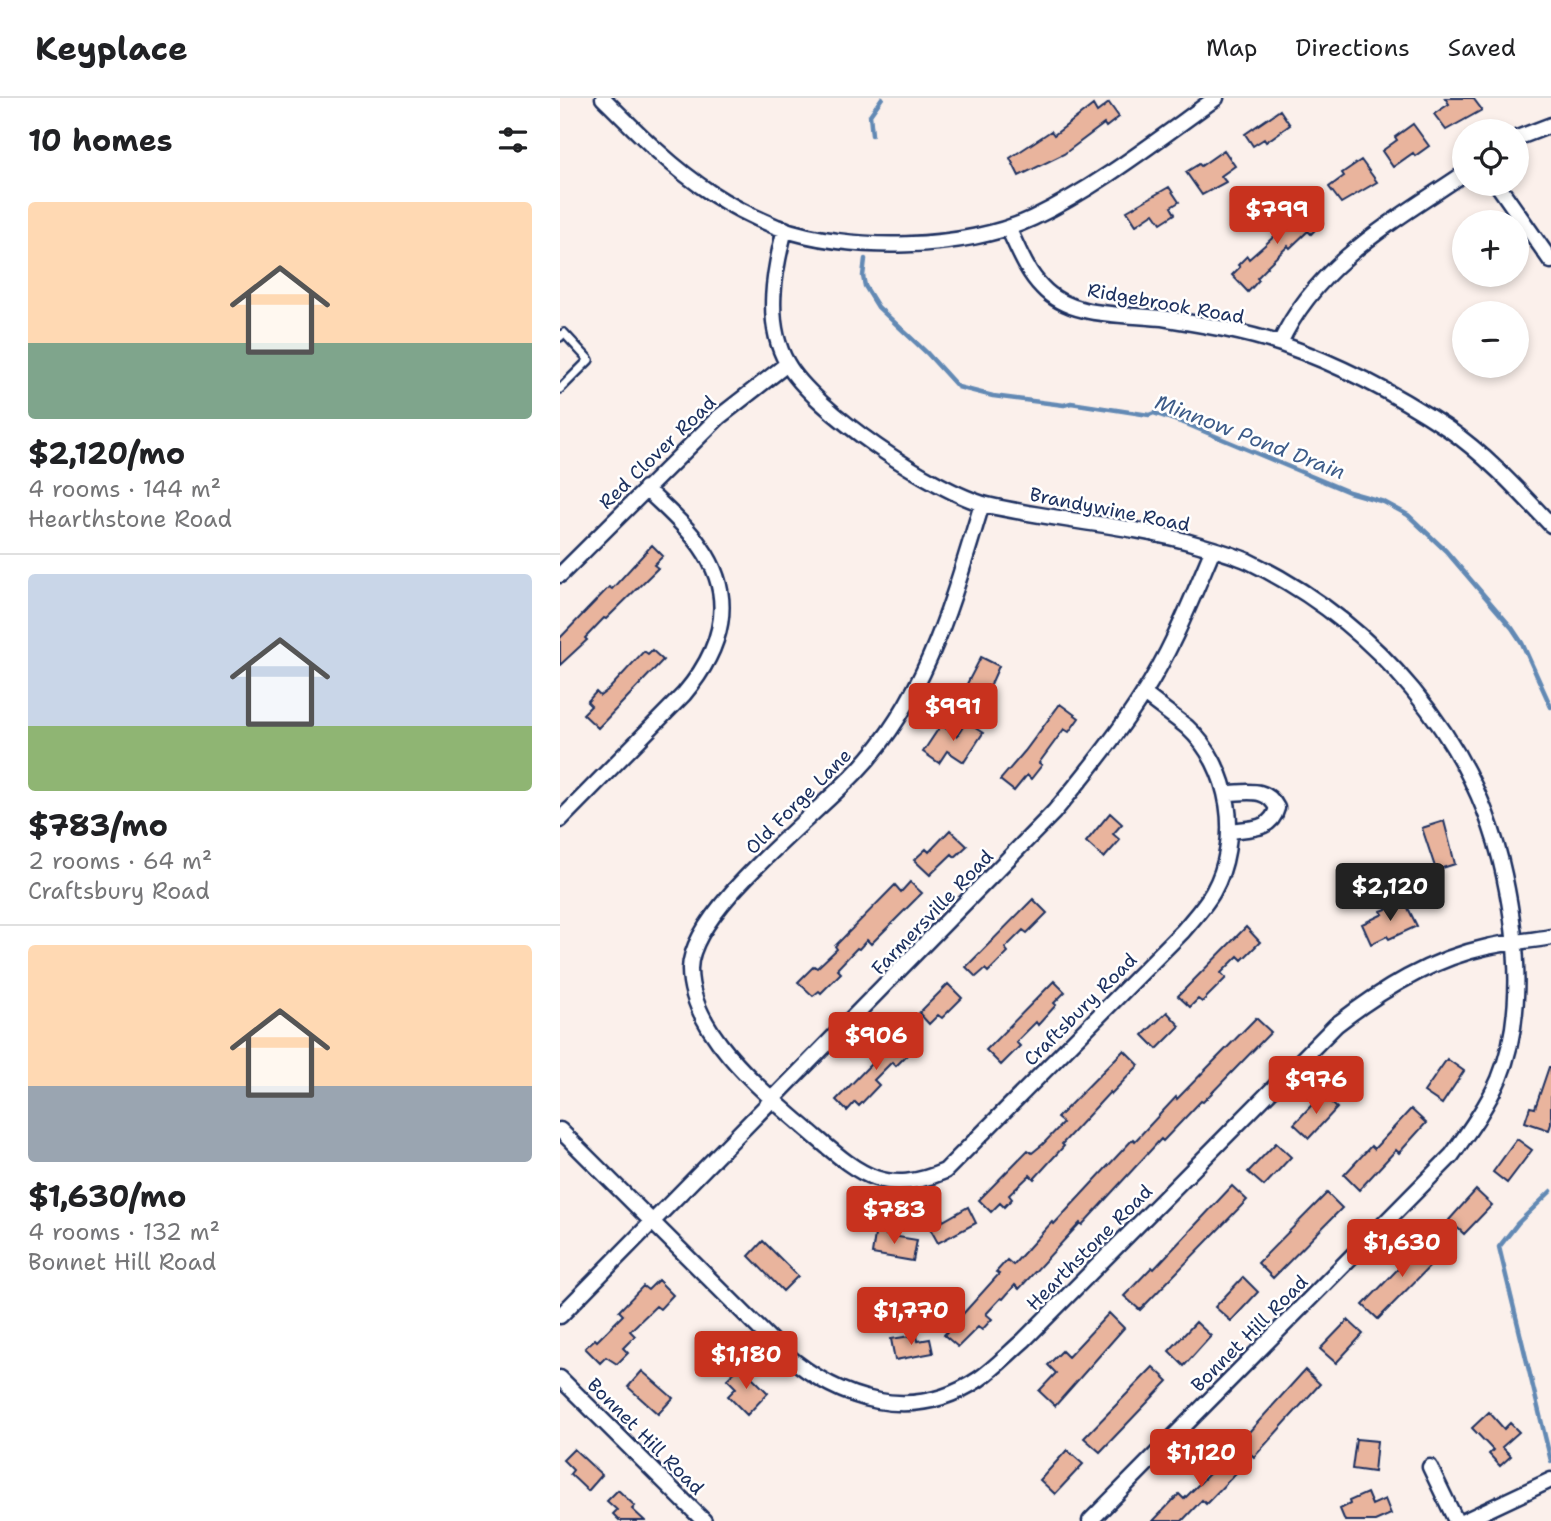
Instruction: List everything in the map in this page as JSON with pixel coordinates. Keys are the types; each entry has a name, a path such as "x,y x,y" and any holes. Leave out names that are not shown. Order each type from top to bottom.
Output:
{"street":[{"path":"603,98 676,167 711,193 747,213 785,229 822,237 900,244 941,242 995,233 1033,218 1101,179 1216,98"},
{"path":"1529,133 1551,125"},
{"path":"1280,344 1291,320 1342,259 1452,182"},
{"path":"1505,196 1551,261"},
{"name":"Ridgebrook Road","path":"1008,228 1027,266 1043,289 1061,301 1082,309 1189,323 1280,344 1344,370 1448,429 1490,464 1551,525"},
{"name":"Brandywine Road","path":"785,229 776,265 774,294 775,323 787,364 807,388 876,446 940,486 982,504 1154,533 1247,561 1330,611 1364,638 1420,698 1449,737 1486,810 1500,856 1515,943"},
{"name":"Red Clover Road","path":"560,575 719,417 787,364"},
{"path":"560,820 684,694 700,675 718,634 723,612 720,586 713,567 695,539 645,488"},
{"name":"Old Forge Lane","path":"774,1100 719,1045 705,1022 695,997 690,971 692,952 705,927 735,891 860,768 908,702 925,672 946,623 982,504"},
{"name":"Farmersville Road","path":"560,1317 1029,840 1085,775 1144,694 1187,610 1213,549"},
{"name":"Craftsbury Road","path":"774,1100 850,1166 884,1182 909,1183 945,1171 1183,931 1214,891 1227,859 1230,831 1226,793 1216,765 1205,748 1187,728 1144,694"},
{"path":"1226,793 1264,793 1272,798 1277,808 1275,818 1266,825 1230,831"},
{"name":"Hearthstone Road","path":"560,1130 805,1370 867,1399 904,1403 938,1400 978,1380 1024,1340 1336,1025 1369,998 1441,961 1486,947 1551,937"},
{"name":"Bonnet Hill Road","path":"1090,1521 1452,1155 1478,1117 1499,1079 1510,1039 1516,997 1515,943"},
{"name":"Bonnet Hill Road","path":"560,1378 704,1521"},
{"path":"1430,1467 1456,1521"},
{"path":"1464,1521 1551,1480"}],"lane":[{"path":"560,337 564,333 589,360 560,389"}],"building":[{"path":"1445,98 1473,98 1482,110 1466,119 1452,119 1452,127 1446,130 1434,114 1449,104"},
{"path":"1109,103 1119,117 1106,127 1104,124 1064,154 1019,176 1010,158 1051,131 1054,135 1093,105 1097,112"},
{"path":"1280,110 1290,125 1266,142 1264,139 1253,146 1245,134"},
{"path":"1413,124 1429,146 1393,167 1382,151"},
{"path":"1224,150 1235,166 1221,176 1226,182 1202,195 1186,172 1199,164 1201,166"},
{"path":"1361,160 1377,182 1341,203 1329,187 1344,176 1342,173"},
{"path":"1169,187 1179,202 1171,207 1175,214 1161,223 1154,213 1136,225 1127,211"},
{"path":"1304,202 1323,222 1311,234 1308,231 1290,248 1288,246 1267,266 1248,292 1232,275 1240,267 1238,265 1266,244 1290,221 1287,218"},
{"path":"652,545 663,556 654,565 658,568 604,618 585,638 587,640 560,665 560,638 609,587 612,589"},
{"path":"652,650 663,660 598,728 583,714 591,706 587,702 596,692 600,696 609,689 644,651 648,654"},
{"path":"981,657 999,666 985,698 979,695 973,708 958,701"},
{"path":"1060,704 1079,718 1069,732 1064,729 1039,763 1042,765 1031,779 1027,775 1014,791 1000,780"},
{"path":"966,722 983,733 964,762 947,751 939,763 923,752 941,725 957,736"},
{"path":"1110,813 1122,824 1113,834 1120,840 1104,858 1086,842"},
{"path":"1444,821 1455,864 1436,870 1422,828"},
{"path":"950,830 967,846 955,857 952,854 930,875 914,860 926,849 929,852"},
{"path":"910,882 922,893 871,944 867,940 857,948 837,969 841,973 821,993 819,991 813,996 798,982 837,949 835,946 895,885 901,892"},
{"path":"1033,899 1047,913 1027,933 1023,930 1005,948 1008,952 988,972 985,969 976,977 966,967"},
{"path":"1405,902 1417,926 1371,944 1362,924 1383,914 1381,911"},
{"path":"1246,927 1260,942 1242,960 1238,956 1221,973 1226,978 1202,1002 1198,999 1190,1007 1178,996"},
{"path":"1054,981 1065,992 1038,1025 1036,1022 1016,1042 1020,1046 1001,1065 986,1050"},
{"path":"948,984 962,998 942,1018 938,1015 929,1024 919,1013"},
{"path":"1167,1012 1180,1026 1157,1049 1143,1035"},
{"path":"1256,1018 1271,1032 1163,1141 1161,1139 1019,1289 1015,1285 1001,1298 986,1314 992,1319 982,1330 978,1327 958,1347 944,1335 999,1274 996,1272 1007,1260 1013,1265 1133,1139 1135,1141"},
{"path":"902,1032 916,1046 896,1066 892,1062 874,1080 879,1085 859,1106 855,1102 847,1111 836,1100"},
{"path":"1124,1050 1139,1065 1062,1144 1064,1146 1034,1179 1030,1175 1009,1195 1012,1199 1004,1207 1000,1203 991,1212 979,1200 1028,1150 1032,1153 1043,1144 1063,1123 1057,1118"},
{"path":"1447,1059 1464,1071 1442,1104 1424,1092"},
{"path":"1549,1067 1549,1130 1525,1122 1530,1107 1535,1108"},
{"path":"1322,1094 1337,1108 1309,1138 1294,1124"},
{"path":"1411,1109 1426,1123 1399,1153 1396,1150 1359,1190 1344,1175 1371,1146 1374,1149"},
{"path":"1517,1139 1532,1150 1507,1183 1493,1172"},
{"path":"1276,1143 1291,1157 1264,1186 1248,1172"},
{"path":"1232,1186 1247,1200 1140,1310 1124,1296 1152,1267 1154,1269"},
{"path":"1476,1190 1492,1205 1464,1234 1449,1220"},
{"path":"1327,1193 1342,1208 1273,1278 1258,1263"},
{"path":"968,1207 976,1223 938,1243 927,1223 941,1216 943,1221"},
{"path":"876,1228 887,1230 886,1235 917,1240 913,1261 872,1254"},
{"path":"1426,1240 1442,1254 1378,1319 1363,1305"},
{"path":"763,1241 798,1276 783,1291 749,1256"},
{"path":"1243,1277 1258,1292 1231,1321 1215,1307"},
{"path":"658,1280 673,1295 660,1309 656,1306 630,1331 635,1336 623,1348 628,1353 617,1364 606,1357 600,1363 585,1348 595,1339 597,1341 623,1315 619,1311 643,1286 648,1290"},
{"path":"1109,1313 1124,1328 1055,1406 1039,1391 1056,1373 1048,1365 1062,1351 1068,1357"},
{"path":"1348,1320 1363,1334 1336,1363 1320,1349"},
{"path":"1196,1322 1211,1336 1184,1366 1169,1351"},
{"path":"917,1335 918,1341 930,1339 933,1353 895,1360 891,1339"},
{"path":"741,1366 768,1393 747,1415 728,1396 736,1388 727,1379"},
{"path":"1153,1367 1168,1381 1100,1452 1084,1438"},
{"path":"1305,1370 1320,1384 1254,1457 1239,1443"},
{"path":"642,1371 673,1398 658,1414 628,1387"},
{"path":"1489,1412 1504,1429 1510,1423 1519,1432 1502,1447 1511,1456 1500,1466 1489,1454 1493,1450 1472,1428"},
{"path":"1356,1439 1377,1441 1374,1472 1352,1469"},
{"path":"1217,1448 1239,1470 1206,1504 1202,1500 1182,1521 1153,1521 1179,1494 1184,1499 1213,1470 1203,1461"},
{"path":"574,1449 602,1475 588,1491 570,1474 573,1470 563,1460"},
{"path":"1067,1450 1083,1464 1055,1494 1040,1480"},
{"path":"618,1490 635,1506 632,1509 645,1521 620,1521 613,1514 617,1510 607,1501"},
{"path":"1367,1493 1372,1505 1385,1499 1391,1514 1375,1521 1345,1521 1340,1509 1350,1504 1349,1501"}],"waterway":[{"name":"Minnow Pond Drain","path":"872,135 870,115 882,98"},
{"name":"Minnow Pond Drain","path":"865,259 865,286 878,307 927,353 958,387 993,396 1064,405 1071,403 1149,415 1154,413 1349,492 1384,502 1408,515 1446,551 1512,628 1522,643 1551,707"},
{"name":"Minnow Pond Drain","path":"1551,1191 1518,1223 1499,1247 1551,1461"}]}
